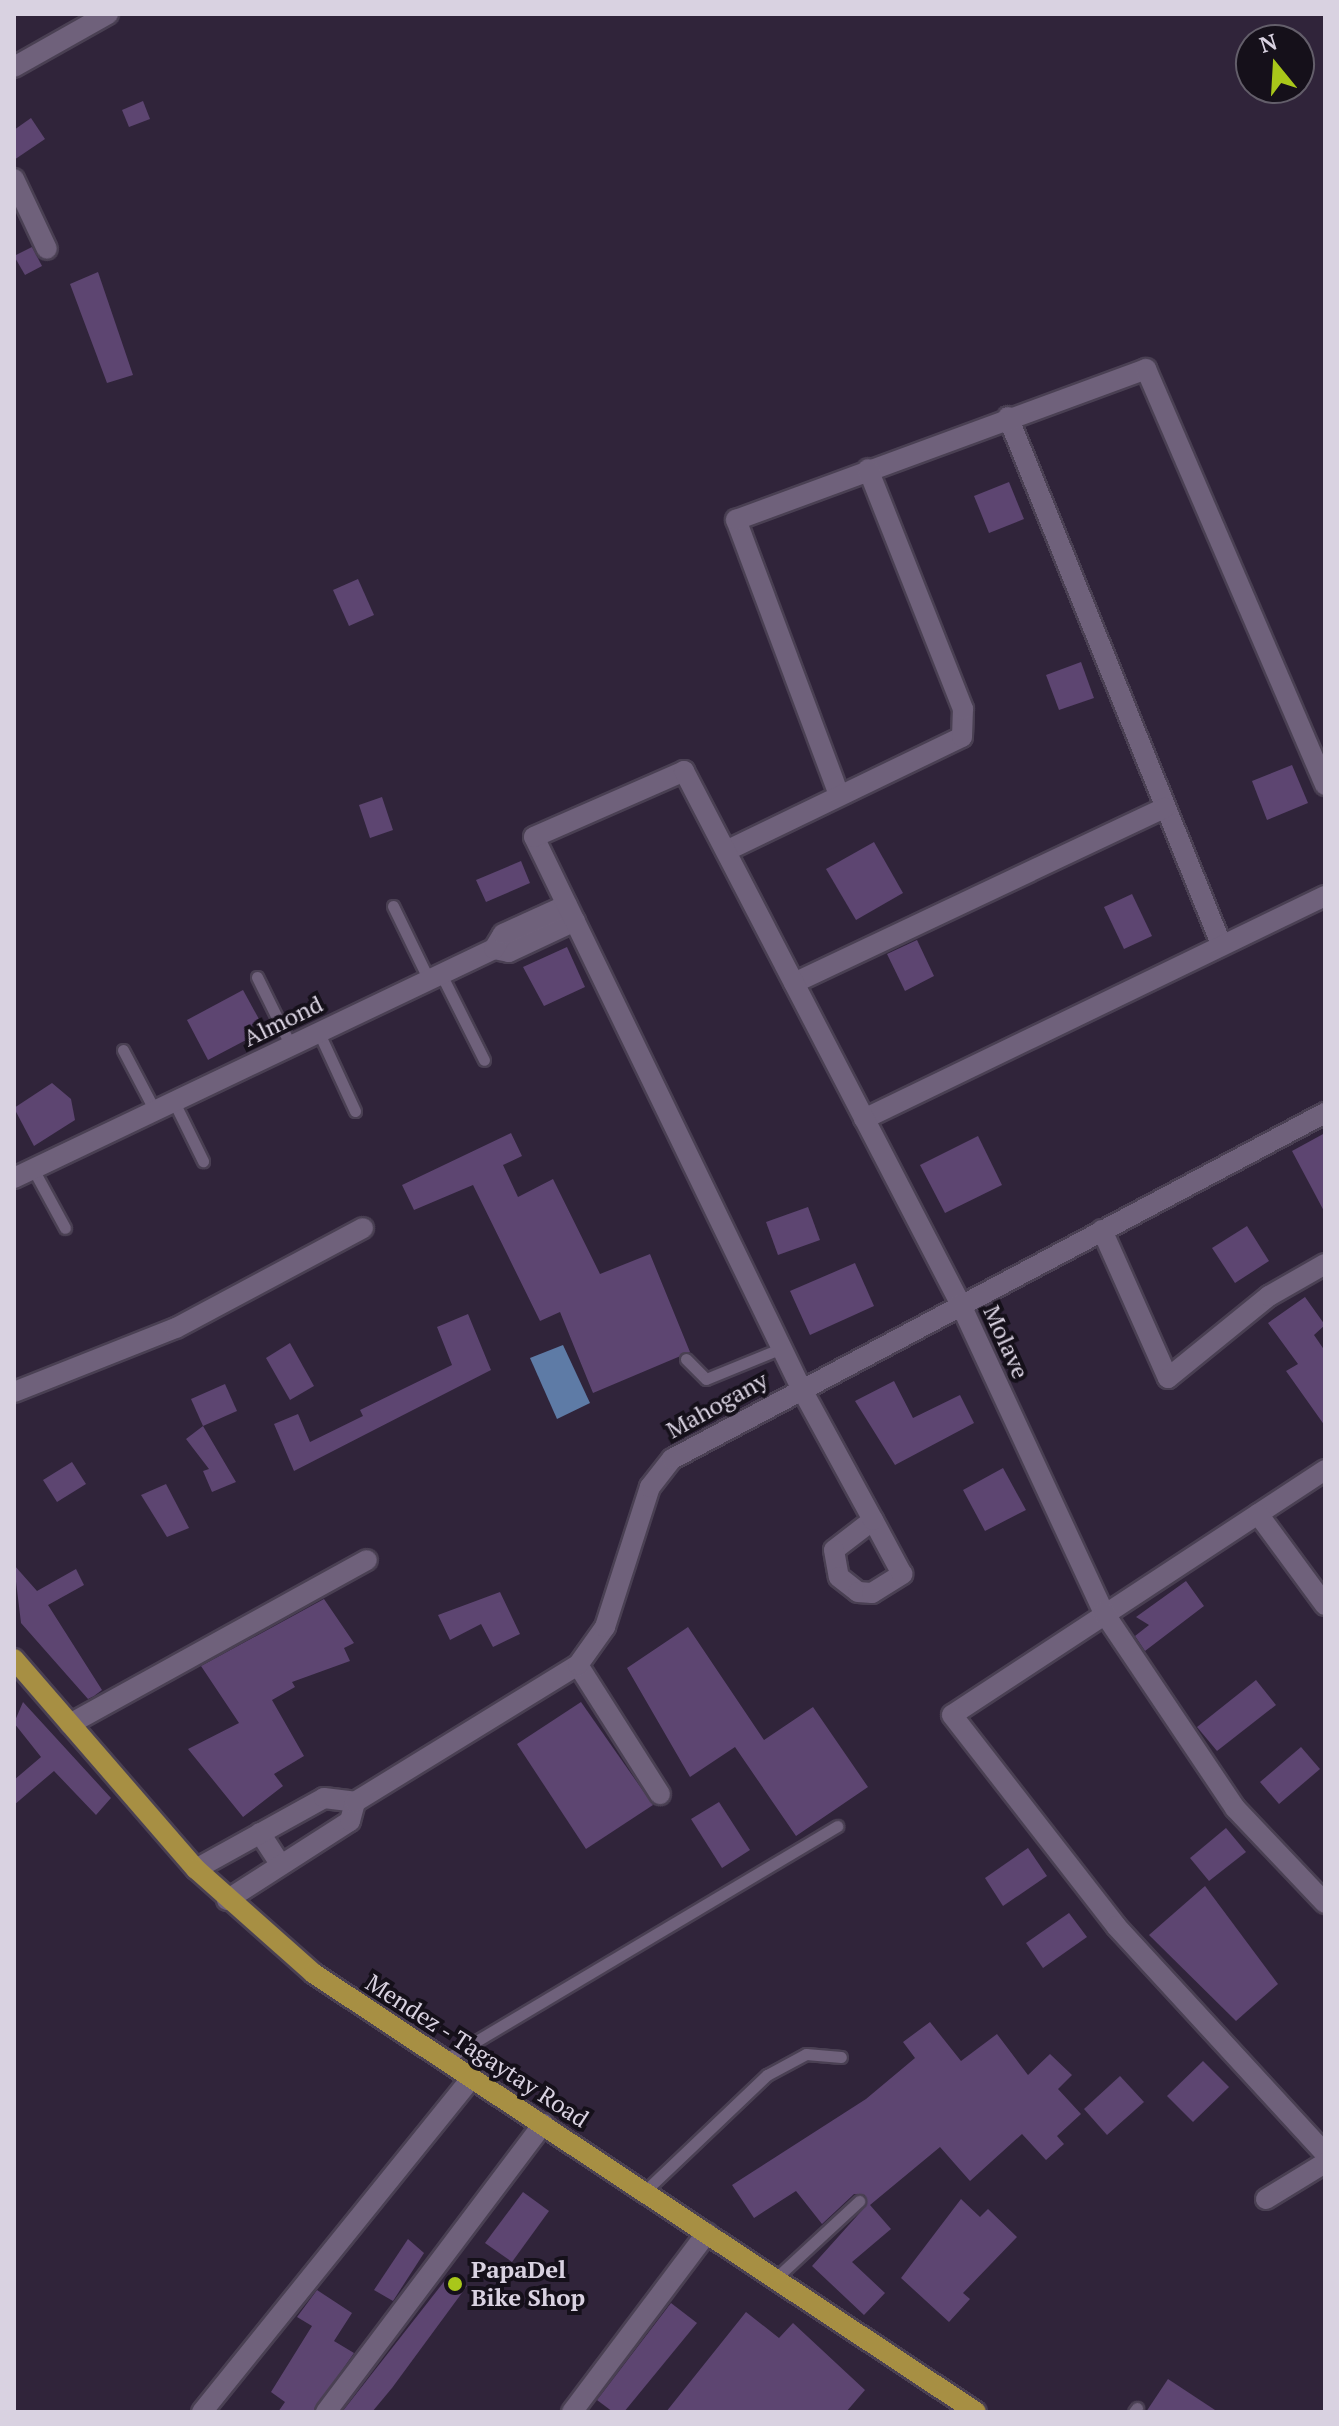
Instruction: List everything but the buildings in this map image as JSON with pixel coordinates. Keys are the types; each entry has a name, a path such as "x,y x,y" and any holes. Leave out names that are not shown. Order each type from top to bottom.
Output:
{"main road":[{"name":"Mendez - Tagaytay Road","path":"14,1659 196,1869 227,1900 313,1973 777,2277 976,2412"}],"street":[{"path":"14,67 108,14"},
{"path":"14,179 47,249"},
{"path":"839,795 736,520 1008,417 1146,369 1316,738 1325,785"},
{"path":"1008,417 1221,944"},
{"path":"726,851 962,737 963,709 868,469"},
{"name":"Molave","path":"571,913 534,837 684,771 961,1305 1104,1613 1235,1808 1325,1903"},
{"path":"794,983 1165,808"},
{"path":"864,1119 1325,896"},
{"path":"571,913 801,1388 873,1520"},
{"name":"Almond","path":"19,1175 494,949 509,952 571,913"},
{"name":"Mahogany","path":"227,1900 350,1821 355,1802 578,1665 605,1627 650,1487 672,1459 1325,1113"},
{"path":"14,1392 176,1328 363,1228"},
{"path":"1102,1230 1168,1378 1269,1296 1325,1264"},
{"path":"1325,1470 952,1715 1116,1926 1325,2153"},
{"path":"1258,1514 1325,1605"},
{"path":"70,1724 367,1560"},
{"path":"578,1665 660,1794"},
{"path":"196,1869 324,1798 355,1802"},
{"path":"260,1833 281,1865"},
{"path":"202,2412 471,2079"},
{"path":"326,2412 543,2124"},
{"path":"1266,2199 1325,2163"},
{"path":"572,2412 707,2233"}],"lane":[{"path":"393,906 484,1060"},
{"path":"257,977 291,1046"},
{"path":"319,1033 355,1111"},
{"path":"123,1050 203,1161"},
{"path":"19,1175 65,1228"},
{"path":"686,1359 706,1379 782,1348"},
{"path":"443,2061 837,1826"},
{"path":"644,2192 767,2075 806,2054 841,2057"},
{"path":"777,2277 859,2201"}],"water":[{"path":"563,1345 590,1403 557,1419 530,1358"}],"place":[{"name":"PapaDel Bike Shop","path":"455,2284"}]}
